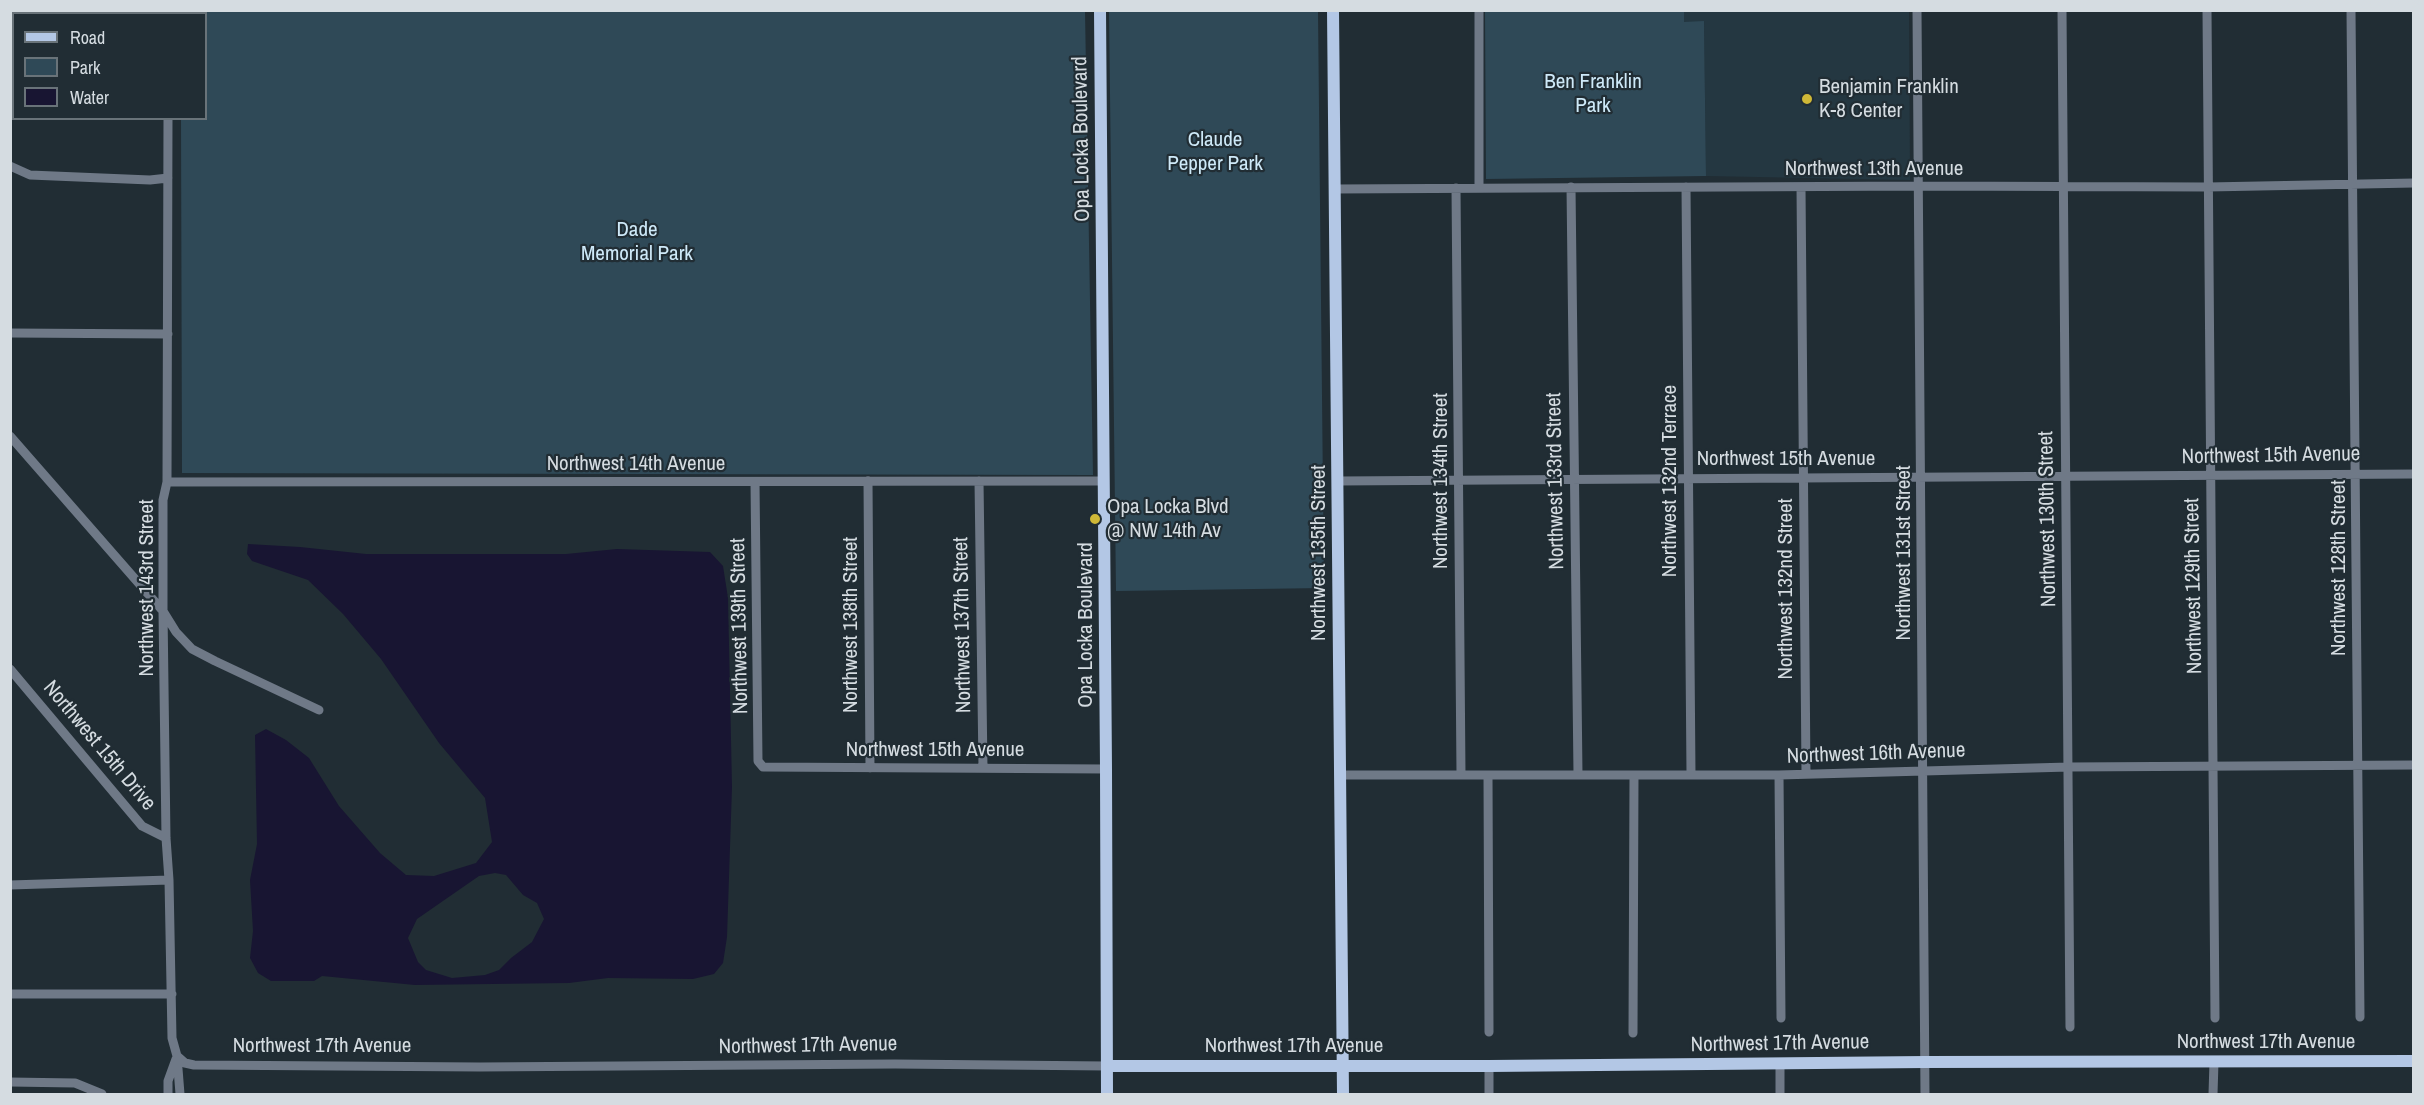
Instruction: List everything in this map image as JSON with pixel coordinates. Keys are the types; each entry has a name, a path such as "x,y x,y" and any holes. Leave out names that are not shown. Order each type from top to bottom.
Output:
{"main road":[{"name":"Opa Locka Boulevard","path":"1100,10 1107,769 1107,1095"},
{"name":"Northwest 135th Street","path":"1334,10 1343,1095"},
{"name":"Northwest 17th Avenue","path":"1107,1066 2414,1061"}],"street":[{"path":"1479,10 1479,188"},
{"name":"Northwest 131st Street","path":"1917,10 1925,1095"},
{"name":"Northwest 130th Street","path":"2062,10 2070,1027"},
{"name":"Northwest 129th Street","path":"2207,10 2215,1018"},
{"name":"Northwest 128th Street","path":"2351,10 2360,1017"},
{"name":"Northwest 143rd Street","path":"168,120 167,482 164,500 163,611 172,1038 177,1056 180,1095"},
{"path":"10,166 30,175 150,180 168,178"},
{"name":"Northwest 13th Avenue","path":"1335,189 2065,187 2414,183"},
{"name":"Northwest 133rd Street","path":"1571,187 1578,774"},
{"name":"Northwest 132nd Terrace","path":"1686,187 1691,774"},
{"name":"Northwest 132nd Street","path":"1801,187 1806,774"},
{"name":"Northwest 134th Street","path":"1456,188 1461,774"},
{"path":"10,333 168,334"},
{"path":"10,436 163,611 176,632 192,649 319,710"},
{"name":"Northwest 15th Avenue","path":"1338,481 1803,476 2414,474"},
{"name":"Northwest 138th Street","path":"868,481 870,768"},
{"name":"Northwest 137th Street","path":"980,481 982,768"},
{"name":"Northwest 14th Avenue","path":"167,482 1104,481"},
{"name":"Northwest 139th Street","path":"755,482 758,761 763,767"},
{"name":"Northwest 15th Drive","path":"10,669 142,826 166,838"},
{"name":"Northwest 16th Avenue","path":"1340,775 1779,775 2069,767 2414,765"},
{"name":"Northwest 15th Avenue","path":"763,767 1107,769"},
{"path":"1488,775 1489,1032"},
{"path":"1633,1033 1634,775"},
{"path":"1779,775 1781,1018"},
{"path":"10,885 169,880"},
{"path":"10,994 172,994"},
{"name":"Northwest 143rd Street","path":"168,1095 168,1081 177,1056"},
{"name":"Northwest 17th Avenue","path":"177,1056 185,1063 194,1065 1107,1066"},
{"path":"2213,1095 2214,1062"},
{"path":"1780,1063 1780,1095"},
{"path":"1489,1066 1489,1095"},
{"path":"10,1082 75,1083 102,1095"}],"shaded area":[{"name":"Benjamin Franklin K-8 Center","path":"1684,11 1909,11 1910,180 1706,176 1704,22 1684,22"}],"green space":[{"name":"Dade Memorial Park","path":"1085,11 1093,475 182,473 181,120 207,120 207,12 180,12"},
{"name":"Claude Pepper Park","path":"1109,11 1318,11 1324,588 1116,591"},
{"name":"Ben Franklin Park","path":"1485,11 1684,11 1684,22 1704,21 1706,176 1486,179"}],"water":[{"path":"11,11 77,11 12,12 12,90 11,90"},
{"path":"248,544 366,554 566,554 617,549 710,552 723,566 728,598 732,787 727,937 723,963 714,974 693,979 608,978 569,983 415,985 322,976 314,981 271,981 258,973 250,958 253,931 250,880 257,844 255,735 266,729 286,740 309,758 339,806 380,853 406,875 434,876 476,863 492,842 485,798 439,743 381,659 343,614 308,580 252,561 247,554","holes":["495,873 506,875 523,895 537,903 544,919 532,942 499,970 485,975 452,978 426,970 418,962 408,938 417,919 479,876"]}],"place":[{"name":"Benjamin Franklin K-8 Center","path":"1807,99"},
{"name":"Opa Locka Blvd @ NW 14th Av","path":"1095,519"}]}
